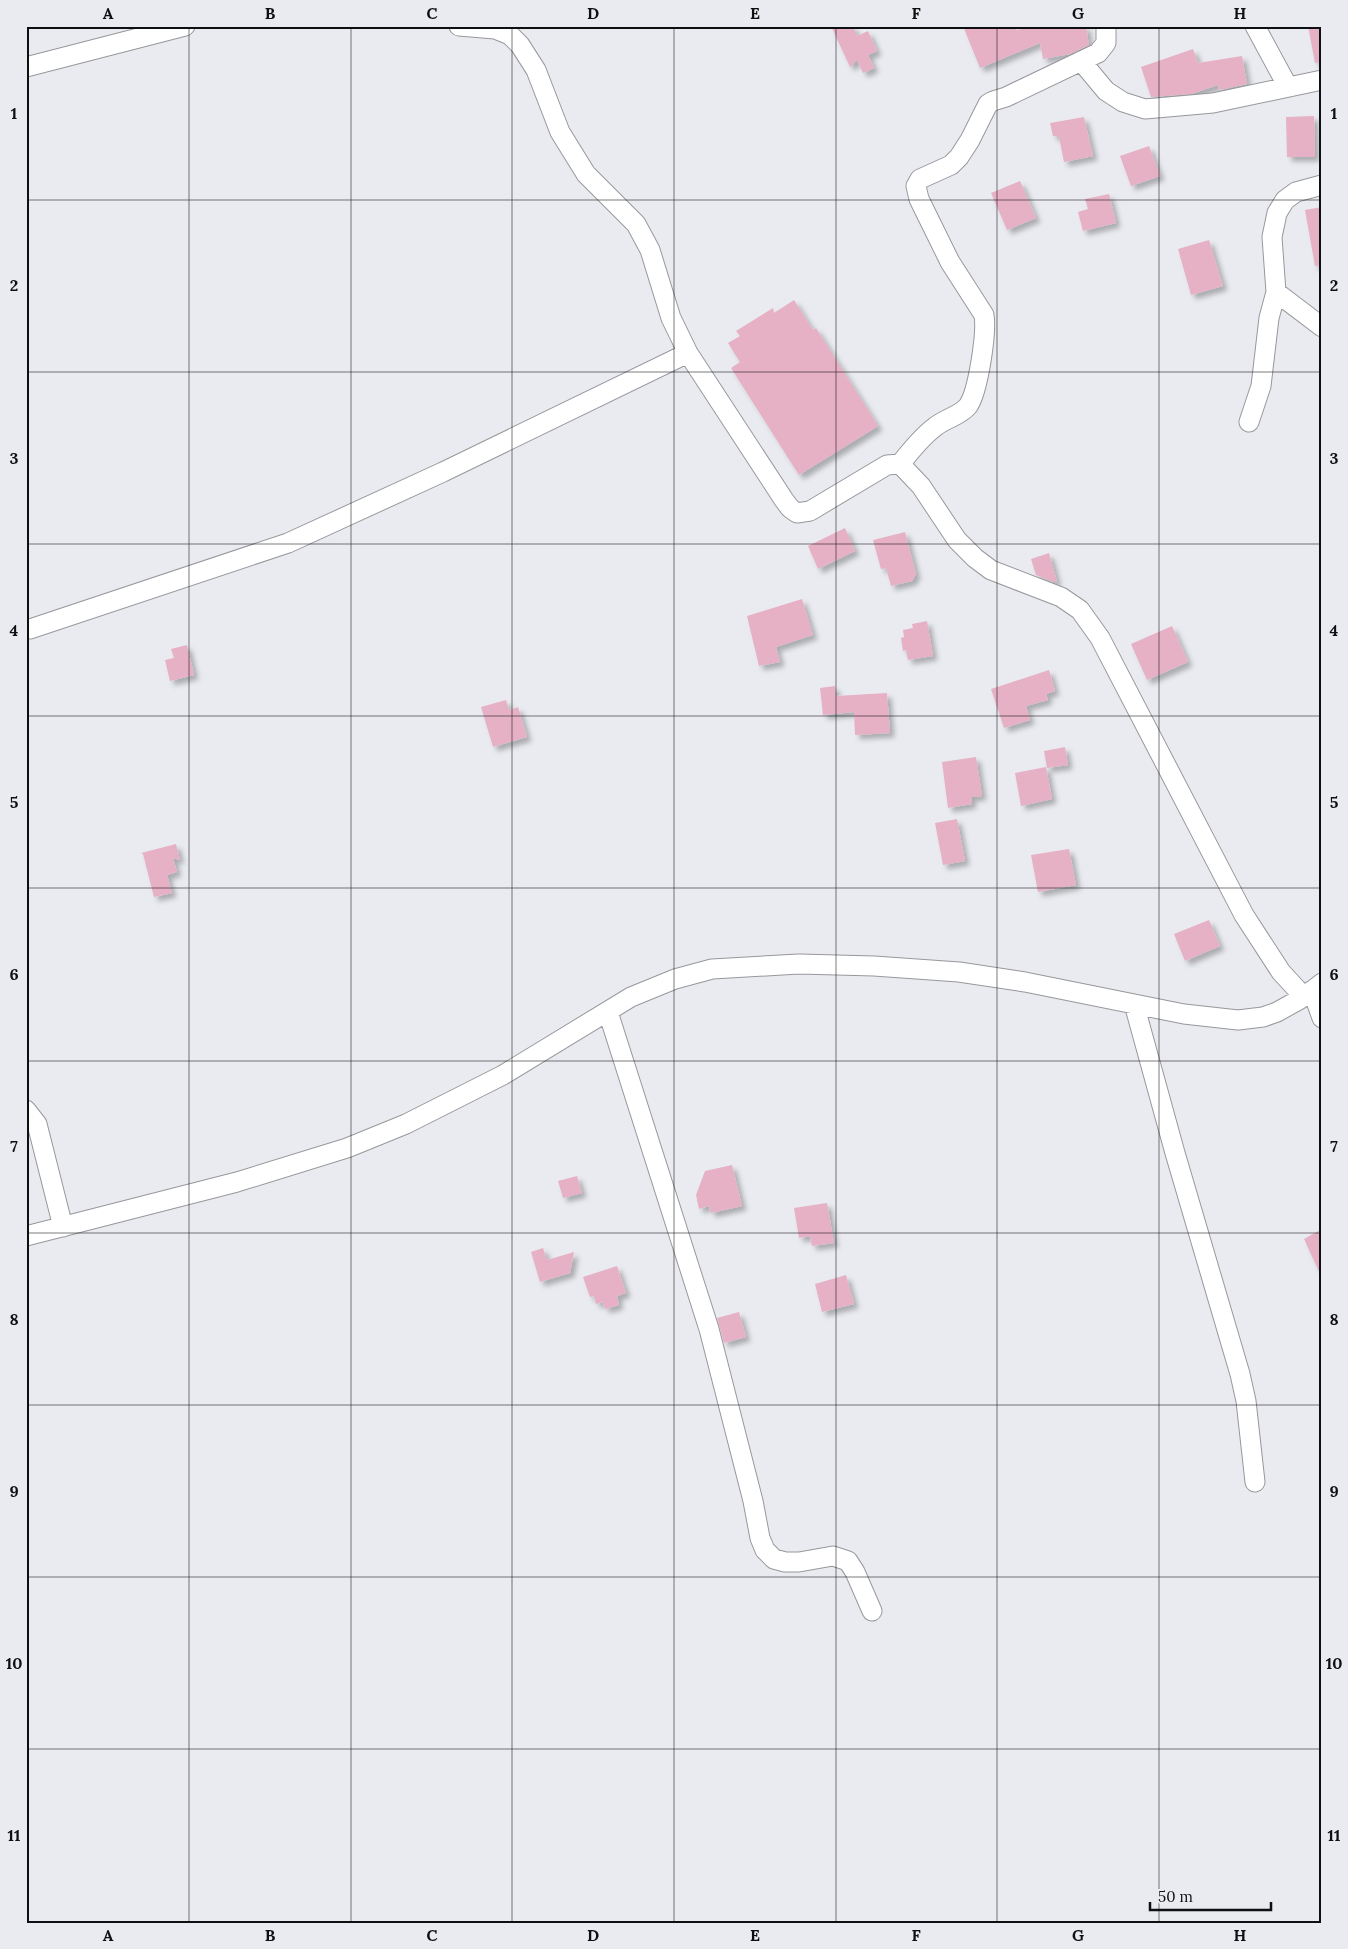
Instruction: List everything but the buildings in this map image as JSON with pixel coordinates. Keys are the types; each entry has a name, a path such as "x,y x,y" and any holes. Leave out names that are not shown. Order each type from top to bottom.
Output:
{"street":[{"path":"26,67 185,26"},
{"path":"459,26 496,28 510,35 520,45 536,70 560,132 586,174 636,224 650,250 671,318 688,353 784,500 790,508 798,513 810,511 887,465 900,464 935,426 961,412 968,406 979,369 986,325 984,315 950,262 919,199 916,186 920,179 951,165 959,157 988,104 1098,53 1103,48 1107,36 1106,26"},
{"path":"1255,26 1288,87"},
{"path":"1081,61 1106,90 1123,102 1145,109 1213,103 1322,80"},
{"path":"1250,422 1262,386 1268,318 1276,292 1272,237 1277,213 1285,200 1296,192 1322,185"},
{"path":"1276,292 1322,327"},
{"path":"30,628 288,543 443,472 688,353"},
{"path":"900,464 921,486 957,540 975,558 991,570 1061,597 1080,610 1100,638 1244,915 1281,972 1312,990 1322,1018"},
{"path":"26,1236 237,1182 346,1148 406,1124 503,1075 630,997 675,978 702,972 750,966 799,964 874,966 959,972 1025,982 1184,1014 1238,1020 1263,1017 1289,1006 1312,990"},
{"path":"1134,1004 1175,1153 1240,1374 1246,1402 1255,1482"},
{"path":"608,1012 709,1329 753,1501 760,1538 765,1550 774,1559 785,1562 799,1562 833,1556 848,1561 856,1572 872,1611"},
{"path":"26,1110 37,1124 63,1227"}]}
